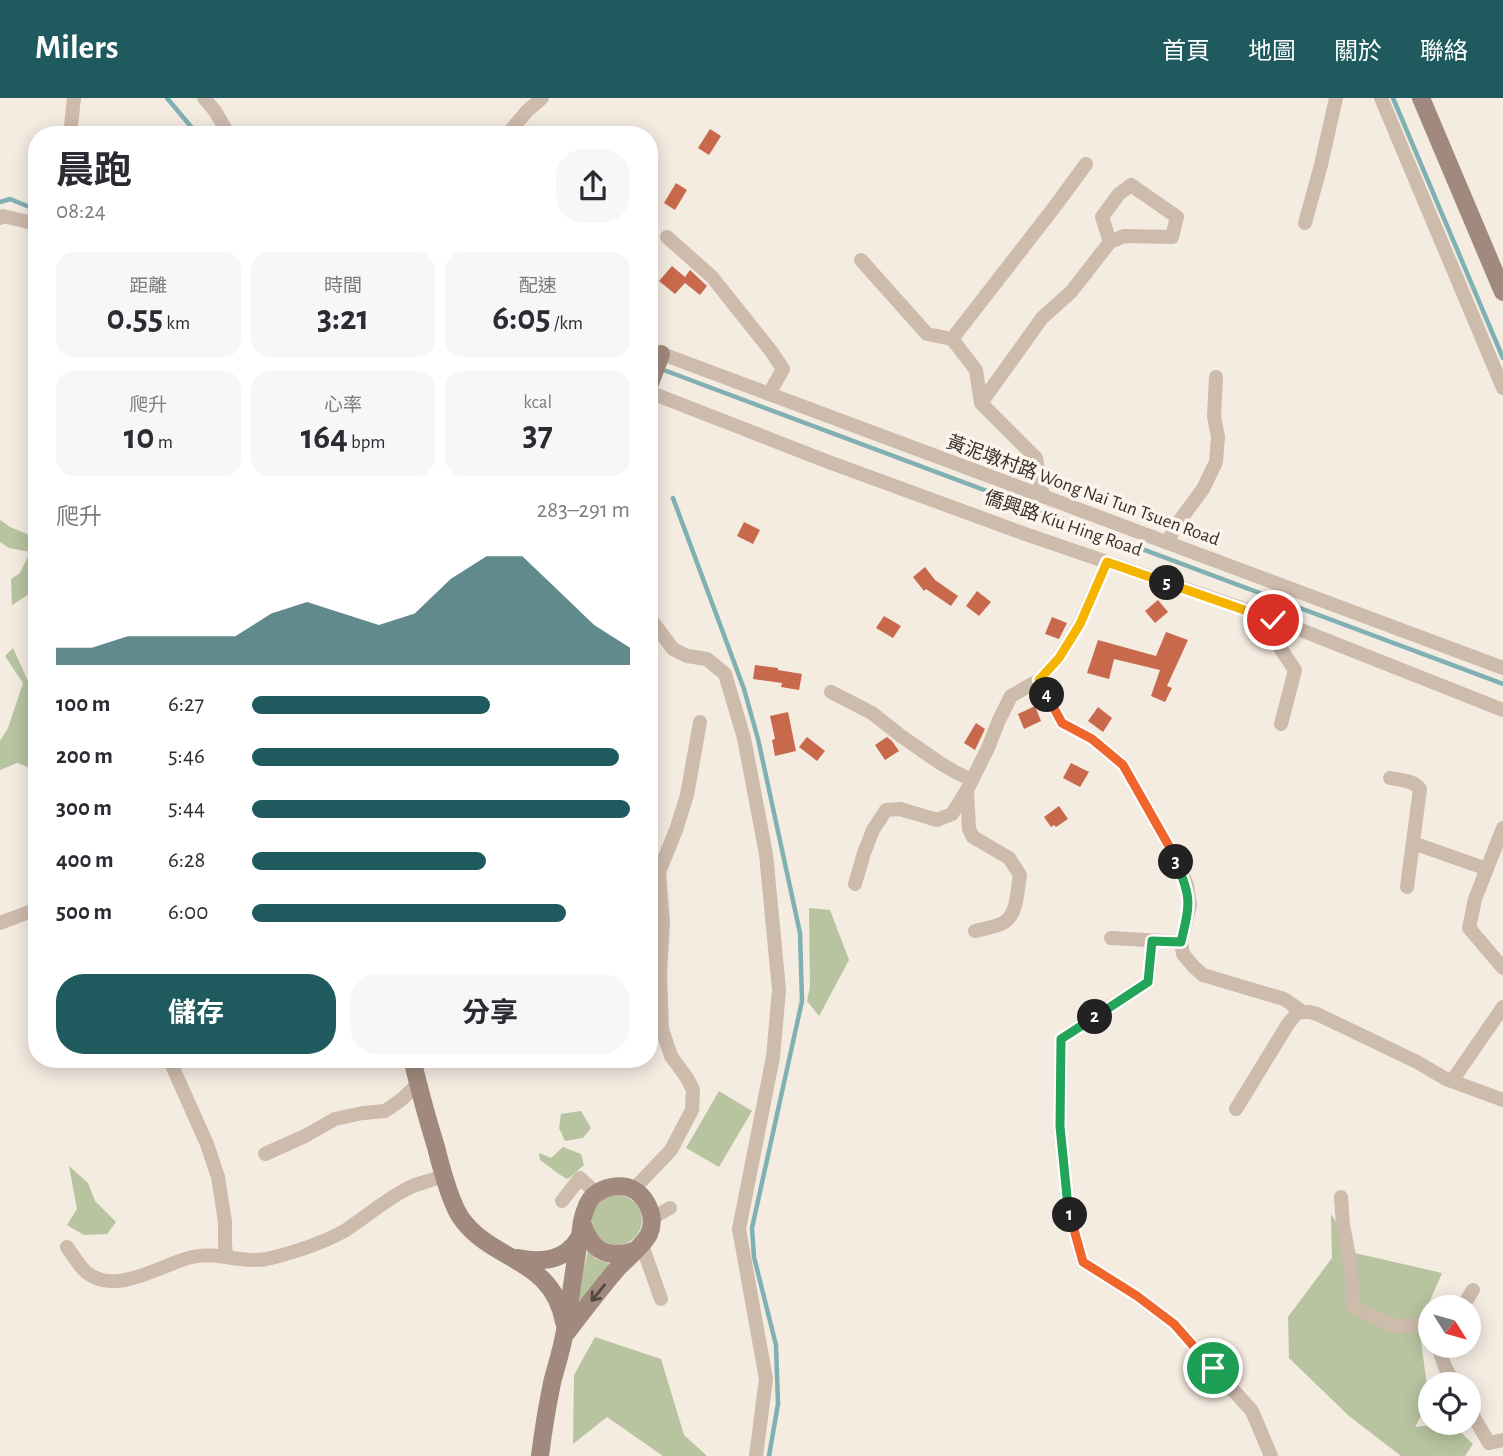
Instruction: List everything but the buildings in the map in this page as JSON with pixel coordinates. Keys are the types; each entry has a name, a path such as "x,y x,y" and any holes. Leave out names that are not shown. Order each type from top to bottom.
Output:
{"street":[{"path":"71,126 74,98"},
{"path":"204,98 224,126"},
{"path":"514,126 542,98"},
{"path":"1305,223 1336,98"},
{"path":"1381,98 1503,388"},
{"path":"1421,98 1503,292"},
{"path":"952,338 1086,164"},
{"path":"981,403 1042,318 1071,292 1110,242 1124,236 1172,237 1177,217 1131,185 1119,194 1102,217 1110,242"},
{"path":"1,211 28,222"},
{"path":"667,237 712,277 783,369 769,394"},
{"path":"861,260 927,334 952,338 976,370 981,403 1037,458 1043,496"},
{"name":"黃泥墩村路 Wong Nai Tun Tsuen Road","path":"658,352 1503,668"},
{"path":"1168,543 1174,528 1203,489 1216,462 1216,377"},
{"name":"僑興路 Kiu Hing Road","path":"658,396 826,461 1287,625 1503,710"},
{"path":"855,884 873,830 886,810 900,809 937,820 952,814 970,785 1011,696 1039,680 1059,658 1080,624 1107,562"},
{"path":"1281,724 1295,670 1280,648 1287,625"},
{"path":"658,630 673,649 687,656 707,659 725,674 744,738 766,854 779,990 773,1057 738,1229 766,1378 756,1456"},
{"path":"1039,680 1062,723 1092,739 1123,765 1169,846 1186,885 1190,905 1181,942 1182,954 1203,975 1284,999 1303,1012"},
{"path":"831,692 872,713 970,785 970,829 973,837 1009,858 1020,875 1013,913 1007,921 975,931"},
{"path":"633,1190 671,1150 692,1110 693,1090 671,1056 662,1029 660,976 663,921 659,872 687,795 700,722"},
{"path":"1390,778 1418,785 1420,789 1407,887"},
{"path":"1503,828 1475,899 1469,928 1503,968"},
{"path":"1413,843 1487,869"},
{"path":"0,923 28,912"},
{"path":"1111,938 1181,942"},
{"path":"1152,941 1148,982 1061,1039 1060,1126 1068,1207 1083,1262 1137,1296 1174,1324 1252,1411 1271,1456"},
{"path":"1452,1081 1503,1007"},
{"path":"1236,1109 1289,1024 1297,1013 1303,1012 1317,1014 1452,1081 1503,1100"},
{"path":"173,1068 218,1177 225,1222 226,1257"},
{"path":"414,1068 443,1177 459,1216 485,1243 540,1276 553,1292 561,1310 564,1336"},
{"path":"265,1154 335,1119 385,1111 418,1084"},
{"path":"68,1247 86,1272 111,1282 132,1279 192,1257 226,1257 250,1261 268,1259 344,1231 411,1187 443,1177"},
{"path":"562,1201 580,1178 596,1194"},
{"path":"540,1456 564,1336 581,1229 589,1202 607,1188 617,1186 638,1192 650,1209 652,1218 648,1236 598,1292 564,1336"},
{"path":"1341,1197 1351,1267 1353,1307 1394,1326 1418,1326"},
{"path":"652,1218 670,1208"},
{"path":"514,1258 550,1260 569,1250 581,1229"},
{"path":"581,1229 592,1244 611,1255 622,1255 638,1248"},
{"path":"638,1248 661,1300"},
{"path":"1470,1295 1473,1290"},
{"path":"1481,1429 1489,1443 1503,1440"}],"green space":[{"path":"0,520 28,534 28,552 9,548 0,542"},
{"path":"28,556 28,595 12,605 11,579 20,573"},
{"path":"13,648 28,680 28,767 17,763 0,770 0,741 8,728 23,683 5,656"},
{"path":"809,908 830,910 849,960 819,1016 807,1001 810,987"},
{"path":"719,1091 752,1111 719,1167 686,1148"},
{"path":"581,1111 591,1128 583,1138 565,1141 559,1128 561,1114"},
{"path":"563,1147 581,1154 584,1165 568,1179 540,1160 539,1153 551,1158"},
{"path":"69,1166 88,1183 95,1201 116,1222 107,1234 84,1235 67,1225 77,1209"},
{"path":"607,1196 627,1196 641,1210 641,1230 627,1244 607,1244 593,1230 593,1210"},
{"path":"1331,1214 1355,1253 1442,1273 1432,1295 1418,1295 1418,1358 1423,1358 1425,1372 1418,1372 1418,1421 1415,1427 1418,1427 1418,1435 1464,1435 1473,1444 1465,1456 1401,1456 1349,1416 1289,1358 1288,1317 1332,1258"},
{"path":"588,1251 596,1259 611,1264 580,1303 576,1299"},
{"path":"595,1337 661,1359 684,1435 707,1456 663,1456 607,1417 573,1444 574,1375"}],"waterway":[{"path":"167,98 190,126"},
{"path":"1393,98 1503,358"},
{"path":"0,202 10,199 28,206"},
{"path":"661,369 1503,684"},
{"path":"673,498 744,689 758,739 800,933 802,1001 752,1228 754,1257 776,1345 778,1404 769,1456"}],"route":[{"path":"1213,1368 1174,1324 1137,1296 1083,1262 1068,1207 1060,1126 1061,1039 1148,982 1152,941 1181,942 1190,905 1186,885 1169,846 1123,765 1092,739 1062,723 1039,680 1059,658 1080,624 1107,562 1273,620"}]}
